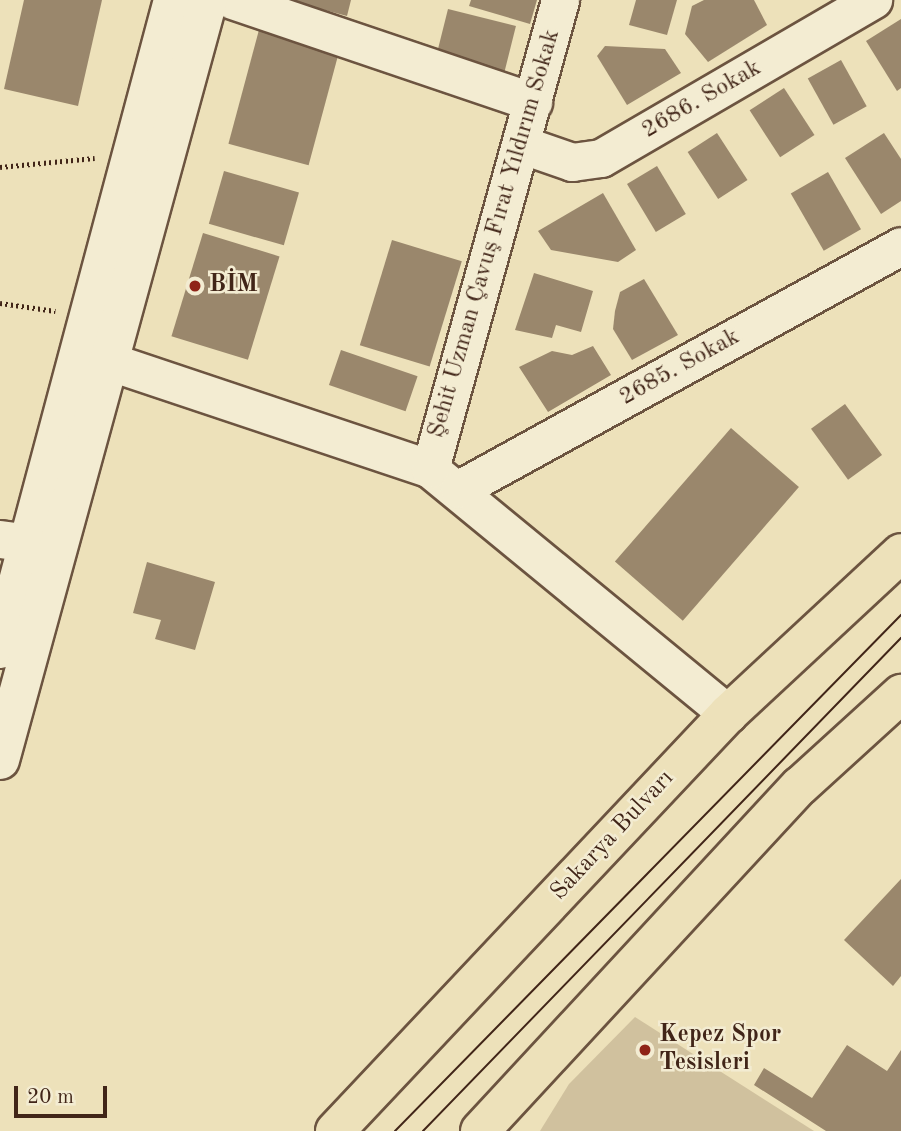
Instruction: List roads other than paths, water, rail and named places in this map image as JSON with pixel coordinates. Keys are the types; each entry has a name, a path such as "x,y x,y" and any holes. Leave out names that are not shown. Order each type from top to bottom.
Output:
{"main road":[{"name":"Sakarya Bulvarı","path":"335,1131 728,714 901,553"},
{"path":"480,1131 800,786 901,694"}],"street":[{"path":"0,649 14,541 173,0"},
{"path":"0,760 208,0"},
{"path":"232,0 533,102"},
{"name":"Şehit Uzman Çavuş Fırat Yıldırım Sokak","path":"444,479 533,102 560,0"},
{"name":"2686. Sokak","path":"523,145 572,162 601,158 873,0"},
{"name":"2685. Sokak","path":"444,479 901,246"},
{"path":"108,361 444,479 728,714"}],"tram line":[{"path":"395,1131 901,615"},
{"path":"423,1131 901,638"}],"place":[{"name":"BİM","path":"195,286"},
{"name":"Kepez Spor Tesisleri","path":"645,1050"}]}
